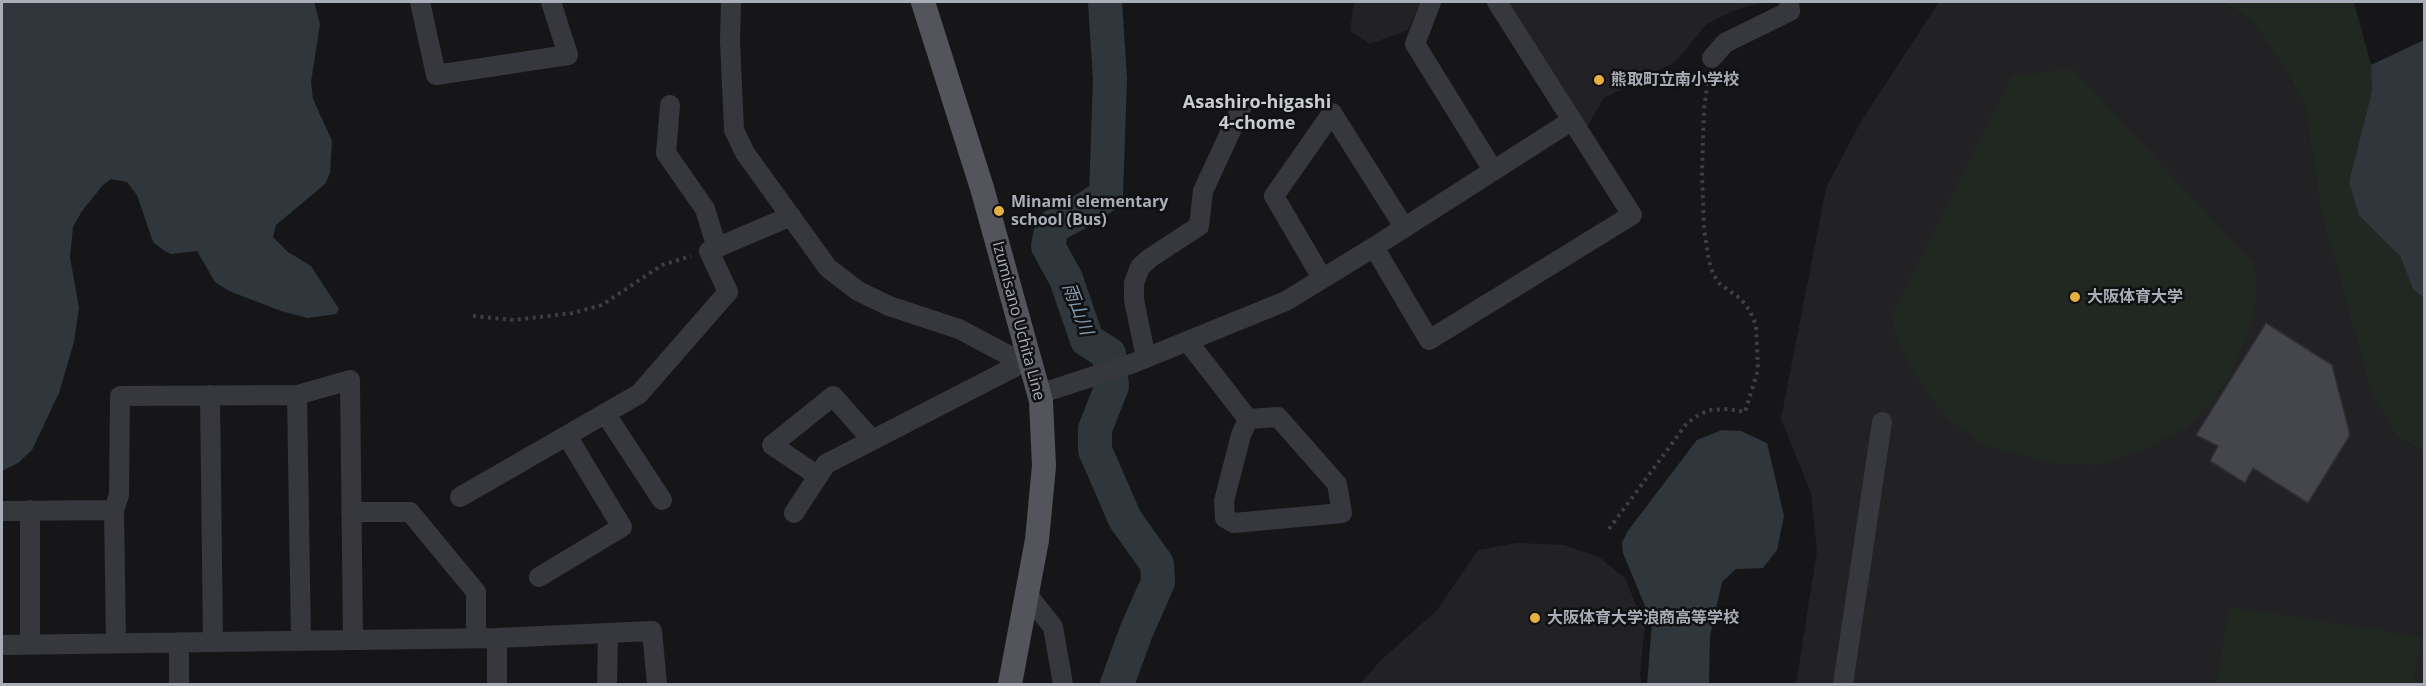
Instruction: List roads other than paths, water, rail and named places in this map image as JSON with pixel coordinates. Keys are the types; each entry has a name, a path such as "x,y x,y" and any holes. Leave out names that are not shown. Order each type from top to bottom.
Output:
{"main road":[{"name":"Izumisano Uchita Line","path":"923,2 982,188 1039,394 1044,466 1037,540 1010,684"}],"street":[{"path":"420,2 436,75 568,55 551,2"},
{"path":"731,2 730,41 734,130 745,153 828,268 858,291 890,306 959,328 1008,355 1029,362"},
{"path":"1431,2 1415,44 1493,170"},
{"path":"1374,247 1429,340 1632,215 1497,2"},
{"path":"1712,58 1725,43 1790,11 1789,2"},
{"path":"460,497 639,394 728,292 713,249 705,208 666,153 670,105"},
{"path":"1138,361 1134,283 1140,267 1200,226 1203,191 1240,109"},
{"path":"1322,278 1274,196 1332,113 1404,227"},
{"path":"1039,394 1088,380 1286,301 1571,121"},
{"path":"713,249 791,216"},
{"path":"1188,342 1248,420"},
{"path":"794,513 826,464 1029,362"},
{"path":"116,643 114,510 119,495 120,396 297,395 350,380 353,640"},
{"path":"210,394 213,642"},
{"path":"297,395 301,640"},
{"path":"818,476 772,445 833,396 872,440"},
{"path":"605,413 662,500"},
{"path":"1278,417 1337,484 1342,513 1234,524 1226,518 1224,501 1241,435 1248,420 1278,417"},
{"path":"1843,684 1882,422"},
{"path":"539,577 622,527 567,436"},
{"path":"30,510 30,644"},
{"path":"2,511 114,510"},
{"path":"351,512 410,512 431,522 476,592 476,638"},
{"path":"1027,594 1053,627 1063,684"},
{"path":"2,645 497,638 652,631 657,684"},
{"path":"608,633 608,684"},
{"path":"497,638 497,684"},
{"path":"179,642 179,684"}],"waterway":[{"name":"雨山川","path":"1105,2 1110,79 1106,195 1052,227 1048,246 1066,279 1087,340 1109,354 1112,386 1095,429 1095,450 1125,519 1157,564 1158,582 1117,684"}],"place":[{"name":"熊取町立南小学校","path":"1599,80"},
{"name":"Minami elementary school (Bus)","path":"999,211"},
{"name":"大阪体育大学","path":"2075,297"},
{"name":"大阪体育大学浪商高等学校","path":"1535,618"}],"district":[{"name":"Asashiro-higashi 4-chome","path":"1257,113"}]}
